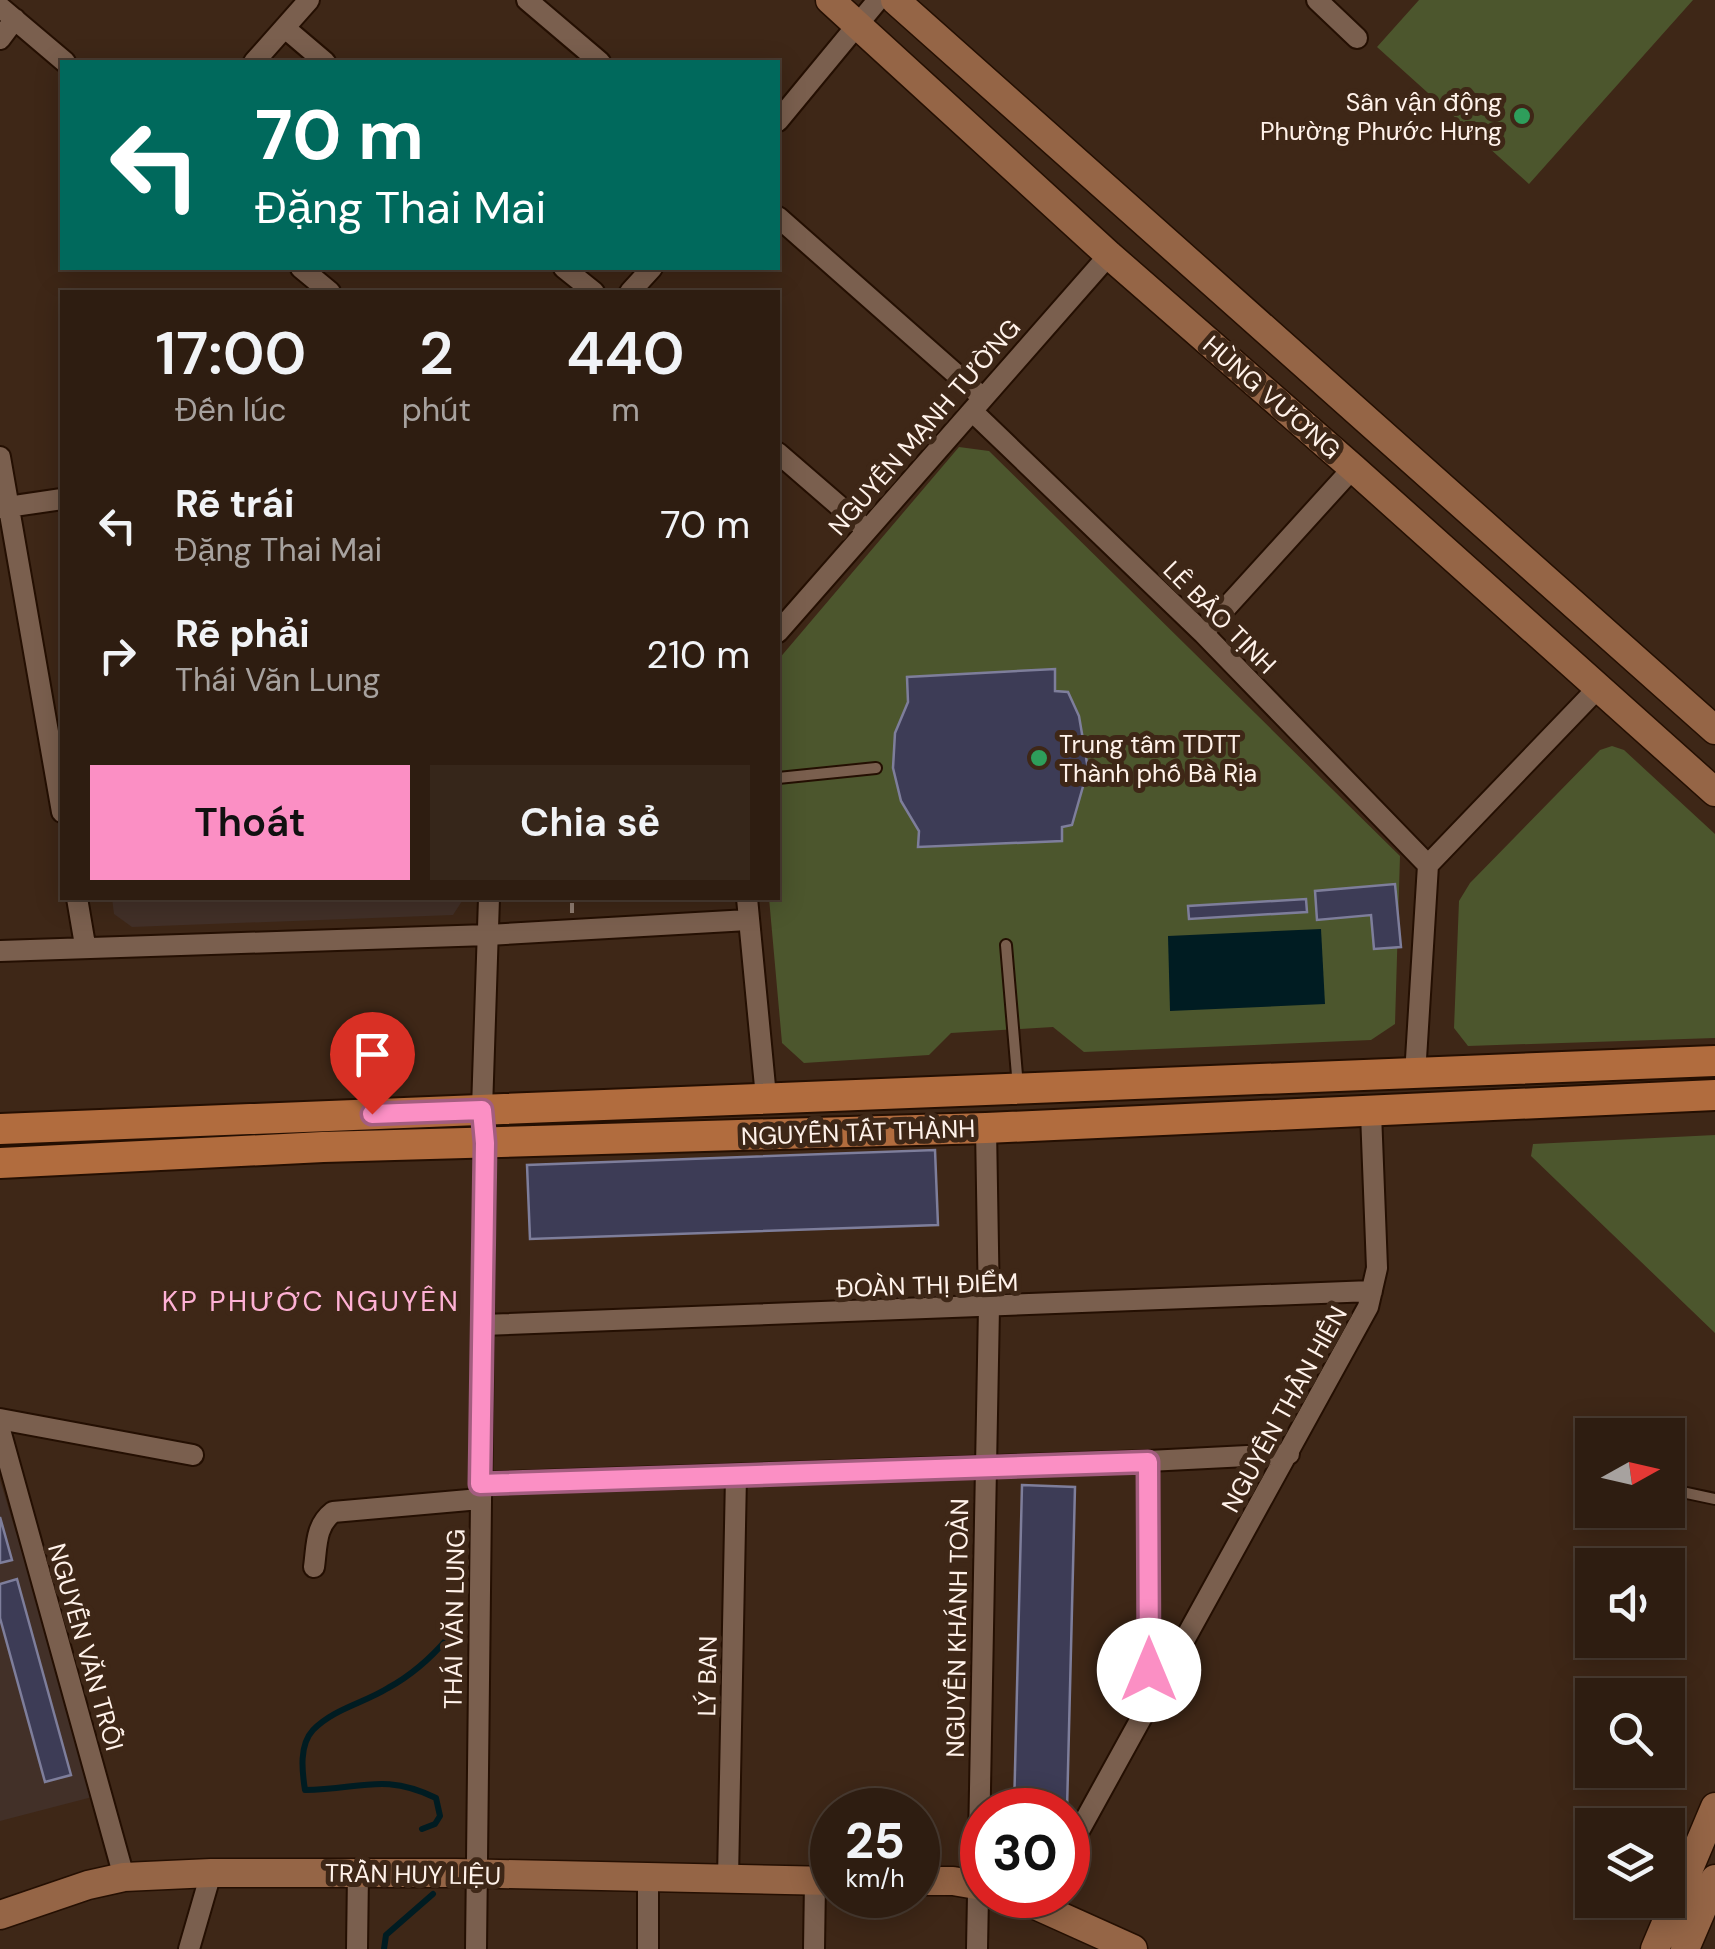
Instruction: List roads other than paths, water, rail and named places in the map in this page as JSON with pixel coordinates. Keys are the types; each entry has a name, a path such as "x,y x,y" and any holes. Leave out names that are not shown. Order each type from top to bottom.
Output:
{"main road":[{"name":"HÙNG VƯƠNG","path":"830,0 1109,255 1715,792"},
{"name":"HÙNG VƯƠNG","path":"895,0 1715,730"},
{"name":"NGUYỄN TẤT THÀNH","path":"0,1128 1715,1061"},
{"name":"NGUYỄN TẤT THÀNH","path":"0,1162 323,1146 1371,1113 1715,1095"},
{"path":"1654,1949 1715,1808"},
{"name":"TRẦN HUY LIỆU","path":"0,1915 88,1885 124,1878 211,1874 810,1881"},
{"path":"1684,1949 1715,1879"},
{"path":"1071,1918 1133,1949"}],"street":[{"path":"256,60 309,0"},
{"path":"527,0 598,60"},
{"path":"780,119 878,0"},
{"path":"1318,0 1357,38"},
{"path":"0,39 7,13 63,60"},
{"path":"284,28 323,60"},
{"name":"LÊ BẢO TỊNH","path":"780,219 978,404 1428,865"},
{"name":"NGUYỄN MẠNH TƯỜNG","path":"780,630 1109,255"},
{"path":"304,270 328,290"},
{"path":"566,270 592,290"},
{"path":"632,290 650,270"},
{"path":"780,454 867,530"},
{"path":"0,457 5,507 52,681 60,786"},
{"path":"1203,633 1353,468"},
{"path":"5,507 60,499"},
{"path":"1415,1075 1428,865 1598,688"},
{"path":"77,900 85,946"},
{"name":"THÁI VĂN LUNG","path":"476,1949 485,1143 482,1110 489,900"},
{"path":"747,900 766,1097"},
{"path":"0,950 488,935 748,920"},
{"name":"NGUYỄN THẦN HIẾN","path":"1090,1811 1356,1331 1372,1291 1376,1268 1371,1113"},
{"name":"NGUYỄN KHÁNH TOÀN","path":"981,1788 988,1307 986,1128"},
{"name":"ĐOÀN THỊ ĐIỂM","path":"482,1326 1372,1291"},
{"path":"0,1419 193,1455"},
{"name":"NGUYỄN VĂN TRỖI","path":"0,1430 124,1878"},
{"path":"314,1566 318,1532 333,1512 480,1491 736,1476 1288,1454"},
{"name":"NGUYỄN THẦN HIẾN","path":"1148,1462 1149,1705"},
{"name":"LÝ BAN","path":"728,1878 736,1476"},
{"path":"358,1873 358,1949"},
{"path":"190,1949 211,1874"},
{"path":"648,1878 648,1949"},
{"path":"814,1949 819,1918"},
{"name":"NGUYỄN KHÁNH TOÀN","path":"977,1949 978,1918"}],"lane":[{"path":"780,778 876,768"},
{"path":"1006,945 1018,1088"},
{"path":"1685,1492 1715,1499"}],"water":[{"path":"1321,929 1325,1004 1170,1011 1168,936"}],"waterway":[{"path":"422,1829 435,1824 440,1816 436,1798 385,1784 305,1790 304,1751 309,1736 321,1723 405,1678 448,1638"},
{"path":"384,1949 386,1935 433,1894"}],"place":[{"name":"Sân vận động Phường Phước Hưng","path":"1522,116"},
{"name":"Trung tâm TDTT Thành phố Bà Rịa","path":"1039,758"}],"district":[{"name":"KP PHƯỚC NGUYÊN","path":"311,1301"}]}
